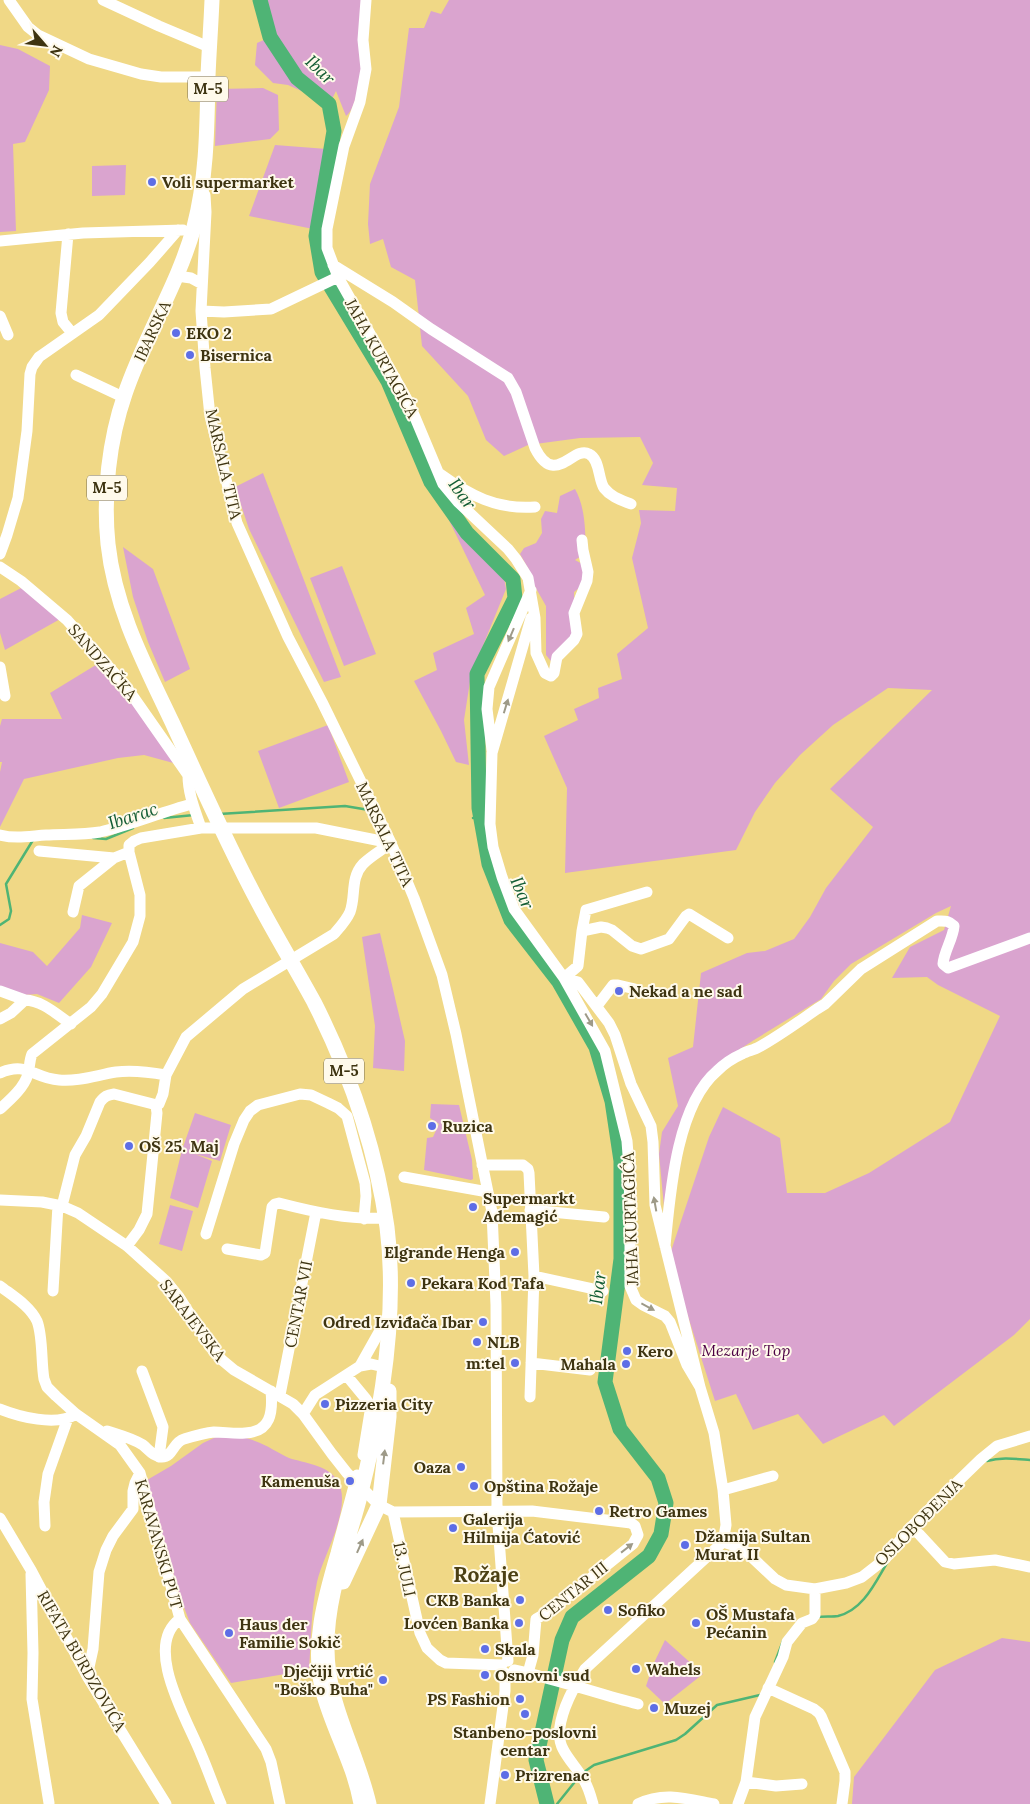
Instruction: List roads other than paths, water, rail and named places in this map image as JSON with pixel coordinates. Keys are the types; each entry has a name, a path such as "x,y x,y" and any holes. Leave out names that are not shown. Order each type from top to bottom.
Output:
{"main road":[{"name":"IBARSKA","path":"192,773 141,659 121,607 108,544 108,484 112,450 124,397 134,368 177,276 192,231 204,178 212,0"},
{"name":"M-5","path":"192,773 204,792 328,1032 365,1124 380,1187 391,1263 384,1367 375,1428 355,1498 331,1605 327,1645 330,1683 369,1804"},
{"path":"331,1605 349,1571 379,1505 390,1390 384,1367"}],"street":[{"path":"9,0 28,26 38,35 89,58 141,74 161,77 208,77"},
{"name":"JAHA KURTAGIĆA","path":"366,0 363,40 366,69 360,102 344,146 327,229 327,248 333,265 334,278 409,403 442,484 458,502 499,540 516,559 528,578 531,590 489,687 487,709 492,753 490,824 493,847 514,909 564,978 605,1051 626,1140 629,1168 630,1286 636,1300 665,1316 670,1322 687,1365 700,1388"},
{"path":"107,1 209,47"},
{"path":"0,241 83,233 192,231"},
{"path":"0,554 12,519 20,485 27,431 32,367 38,357 105,308 150,262 192,231"},
{"name":"MARSALA TITA","path":"192,231 202,284 201,311 210,416 237,523 288,637 391,843 414,898 442,975 456,1034 492,1212 496,1305 497,1511 508,1668 490,1804"},
{"path":"68,234 61,313 63,322 72,333"},
{"path":"333,265 508,378 516,392 535,448 540,457 547,463 559,466 568,462 577,454 585,452 591,455 595,460 601,483 606,490 615,497 630,504"},
{"path":"177,276 191,278 202,284"},
{"path":"201,311 224,312 271,309 334,278"},
{"path":"0,316 8,335"},
{"path":"76,375 124,397"},
{"path":"437,472 480,499 519,508 535,507"},
{"path":"531,590 534,605 536,653 545,673 551,676 554,673 557,657 574,640 577,634 574,613 587,581 588,572 582,540"},
{"name":"SANDZAČKA","path":"0,567 21,581 67,620 125,685 192,773"},
{"name":"JAHA KURTAGIĆA","path":"492,753 534,605"},
{"path":"0,667 5,696"},
{"path":"192,773 197,816"},
{"path":"0,835 20,838 36,835 97,832 121,827 172,809 197,816 316,828 391,843"},
{"path":"0,1109 14,1095 26,1078 32,1054 91,1007 102,994 133,942 140,916 140,895 129,852 129,845 141,838 197,816"},
{"path":"127,1246 139,1230 147,1214 156,1106 159,1104 163,1094 166,1075 186,1037 243,989 334,934 345,921 352,904 354,881 362,865 391,843"},
{"path":"39,851 114,858"},
{"path":"73,912 79,886 114,858 129,852"},
{"path":"564,978 578,966 586,910 647,892"},
{"path":"582,931 600,927 607,928 632,946 641,949 669,939 689,914 728,938"},
{"path":"665,1246 672,1182 683,1128 690,1110 714,1073 728,1062 760,1046 826,1004 861,969 937,921 945,920 954,926 943,959 943,964 948,968 1030,938"},
{"name":"JAHA KURTAGIĆA","path":"564,978 578,982 597,1006 615,1035 631,1084 650,1126 653,1142 655,1205 700,1388 714,1433 723,1490 726,1525 723,1542"},
{"path":"597,1006 613,985 634,989"},
{"path":"0,991 40,1003 71,1024"},
{"path":"0,1019 11,1013 25,1000"},
{"path":"0,1073 13,1068 21,1068 40,1076 58,1080 72,1080 134,1071 166,1075"},
{"path":"53,1292 60,1206 75,1155 86,1136 100,1102 104,1097 114,1094 142,1100 156,1106"},
{"path":"206,1234 234,1144 250,1111 258,1105 300,1094 311,1095 338,1108 347,1116 365,1183 364,1219"},
{"path":"482,1165 525,1166 529,1172 534,1276 530,1397"},
{"path":"404,1176 488,1192"},
{"name":"SARAJEVSKA","path":"0,1200 42,1202 60,1206 78,1213 127,1246 166,1282 179,1297 212,1349 222,1360 234,1370 294,1404 332,1454 379,1505"},
{"path":"226,1250 261,1255 265,1253 272,1207 279,1203 316,1212 364,1219 385,1218"},
{"path":"530,1210 604,1217"},
{"name":"CENTAR VII","path":"159,1457 169,1454 175,1443 182,1439 213,1432 246,1434 259,1429 268,1422 272,1413 316,1212"},
{"path":"534,1276 603,1291"},
{"name":"KARAVANSKI PUT","path":"0,1286 20,1301 36,1320 44,1379 47,1387 72,1416 94,1426 120,1445 140,1473 180,1619 266,1748 280,1804"},
{"path":"303,1414 315,1395 360,1366 389,1315"},
{"path":"531,1363 590,1370"},
{"path":"360,1366 371,1364 384,1367"},
{"path":"94,1426 132,1440 159,1457 163,1427 142,1371"},
{"path":"346,1376 370,1405 364,1466"},
{"path":"0,1409 32,1419 72,1416 48,1474 44,1502 45,1526"},
{"name":"OSLOBOĐENJA","path":"723,1542 742,1548 774,1579 796,1588 815,1589 838,1585 862,1576 884,1559 914,1531 981,1459 997,1446 1030,1436"},
{"path":"87,1676 93,1649 99,1572 113,1536 134,1509 133,1491 140,1473"},
{"path":"723,1490 773,1476"},
{"path":"355,1498 324,1595 317,1650 321,1692 356,1784 359,1804"},
{"path":"379,1505 393,1512 497,1511"},
{"name":"CENTAR III","path":"497,1511 556,1513 631,1523 635,1526 638,1535 633,1544 550,1611 536,1619 533,1655 528,1673"},
{"name":"13. JULI","path":"393,1512 420,1633 427,1648 440,1660 446,1663 508,1668 572,1684 598,1694 638,1704"},
{"name":"RIFATA BURDZOVIĆA","path":"0,1518 31,1570 87,1676 166,1804"},
{"path":"914,1531 945,1562 954,1564 995,1560 1030,1567"},
{"path":"593,1804 581,1775 562,1748 559,1737 572,1684 585,1669 723,1542"},
{"path":"31,1570 32,1699 49,1802"},
{"path":"738,1804 746,1782 755,1717 783,1657 787,1642 802,1624 814,1617 815,1589"},
{"path":"180,1619 172,1624 166,1635 166,1664 173,1690 221,1804"},
{"path":"768,1688 814,1709 822,1716 845,1772 846,1781 842,1804"},
{"path":"746,1782 776,1786 802,1784"},
{"path":"638,1804 657,1797 673,1796 714,1804"}],"waterway":[{"name":"Ibar","path":"260,0 270,37 297,78 329,104 334,131 316,236 322,272 388,381 431,482 467,533 513,579 515,598 477,674 479,808 489,864 511,920 559,982 596,1047 612,1101 621,1161 621,1259 605,1382 620,1429 658,1478 666,1503 661,1534 649,1556 572,1617 562,1640 536,1760 547,1804"},
{"name":"Ibarac","path":"219,814 345,806 369,810"},
{"name":"Ibarac","path":"164,818 194,815"},
{"name":"Ibarac","path":"473,818 481,816"},
{"name":"Ibarac","path":"93,838 106,839 133,828"},
{"name":"Ibarac","path":"0,925 9,919 11,911 6,884 33,840"},
{"path":"987,1461 1003,1459 1030,1460"},
{"path":"918,1529 926,1520"},
{"path":"818,1617 838,1616 855,1608 873,1587 887,1563"},
{"path":"775,1662 783,1641"},
{"path":"584,1772 594,1765 676,1740 717,1705 760,1695"},
{"path":"557,1804 578,1778"}],"place":[{"name":"Voli supermarket","path":"152,182"},
{"name":"EKO 2","path":"176,333"},
{"name":"Bisernica","path":"190,355"},
{"name":"Nekad a ne sad","path":"619,991"},
{"name":"Ruzica","path":"432,1126"},
{"name":"OŠ 25. Maj","path":"129,1146"},
{"name":"Supermarkt Ademagić","path":"473,1207"},
{"name":"Elgrande Henga","path":"515,1252"},
{"name":"Pekara Kod Tafa","path":"411,1283"},
{"name":"Odred Izviđača Ibar","path":"483,1322"},
{"name":"NLB","path":"477,1342"},
{"name":"Kero","path":"627,1351"},
{"name":"m:tel","path":"515,1363"},
{"name":"Mahala","path":"626,1364"},
{"name":"Pizzeria City","path":"325,1404"},
{"name":"Oaza","path":"461,1467"},
{"name":"Kamenuša","path":"350,1481"},
{"name":"Opština Rožaje","path":"474,1486"},
{"name":"Retro Games","path":"599,1511"},
{"name":"Galerija Hilmija Ćatović","path":"453,1528"},
{"name":"Džamija Sultan Murat II","path":"685,1545"},
{"name":"CKB Banka","path":"520,1600"},
{"name":"Sofiko","path":"608,1610"},
{"name":"Lovćen Banka","path":"519,1623"},
{"name":"OŠ Mustafa Pećanin","path":"696,1623"},
{"name":"Haus der Familie Sokič","path":"229,1633"},
{"name":"Skala","path":"485,1649"},
{"name":"Wahels","path":"636,1669"},
{"name":"Osnovni sud","path":"485,1675"},
{"name":"Dječiji vrtić \"Boško Buha\"","path":"383,1680"},
{"name":"PS Fashion","path":"520,1699"},
{"name":"Muzej","path":"654,1708"},
{"name":"Stanbeno-poslovni centar","path":"525,1714"},
{"name":"Prizrenac","path":"505,1775"}],"district":[{"name":"Rožaje","path":"486,1575"}],"park label":[{"name":"Mezarje Top","path":"746,1350"}]}
